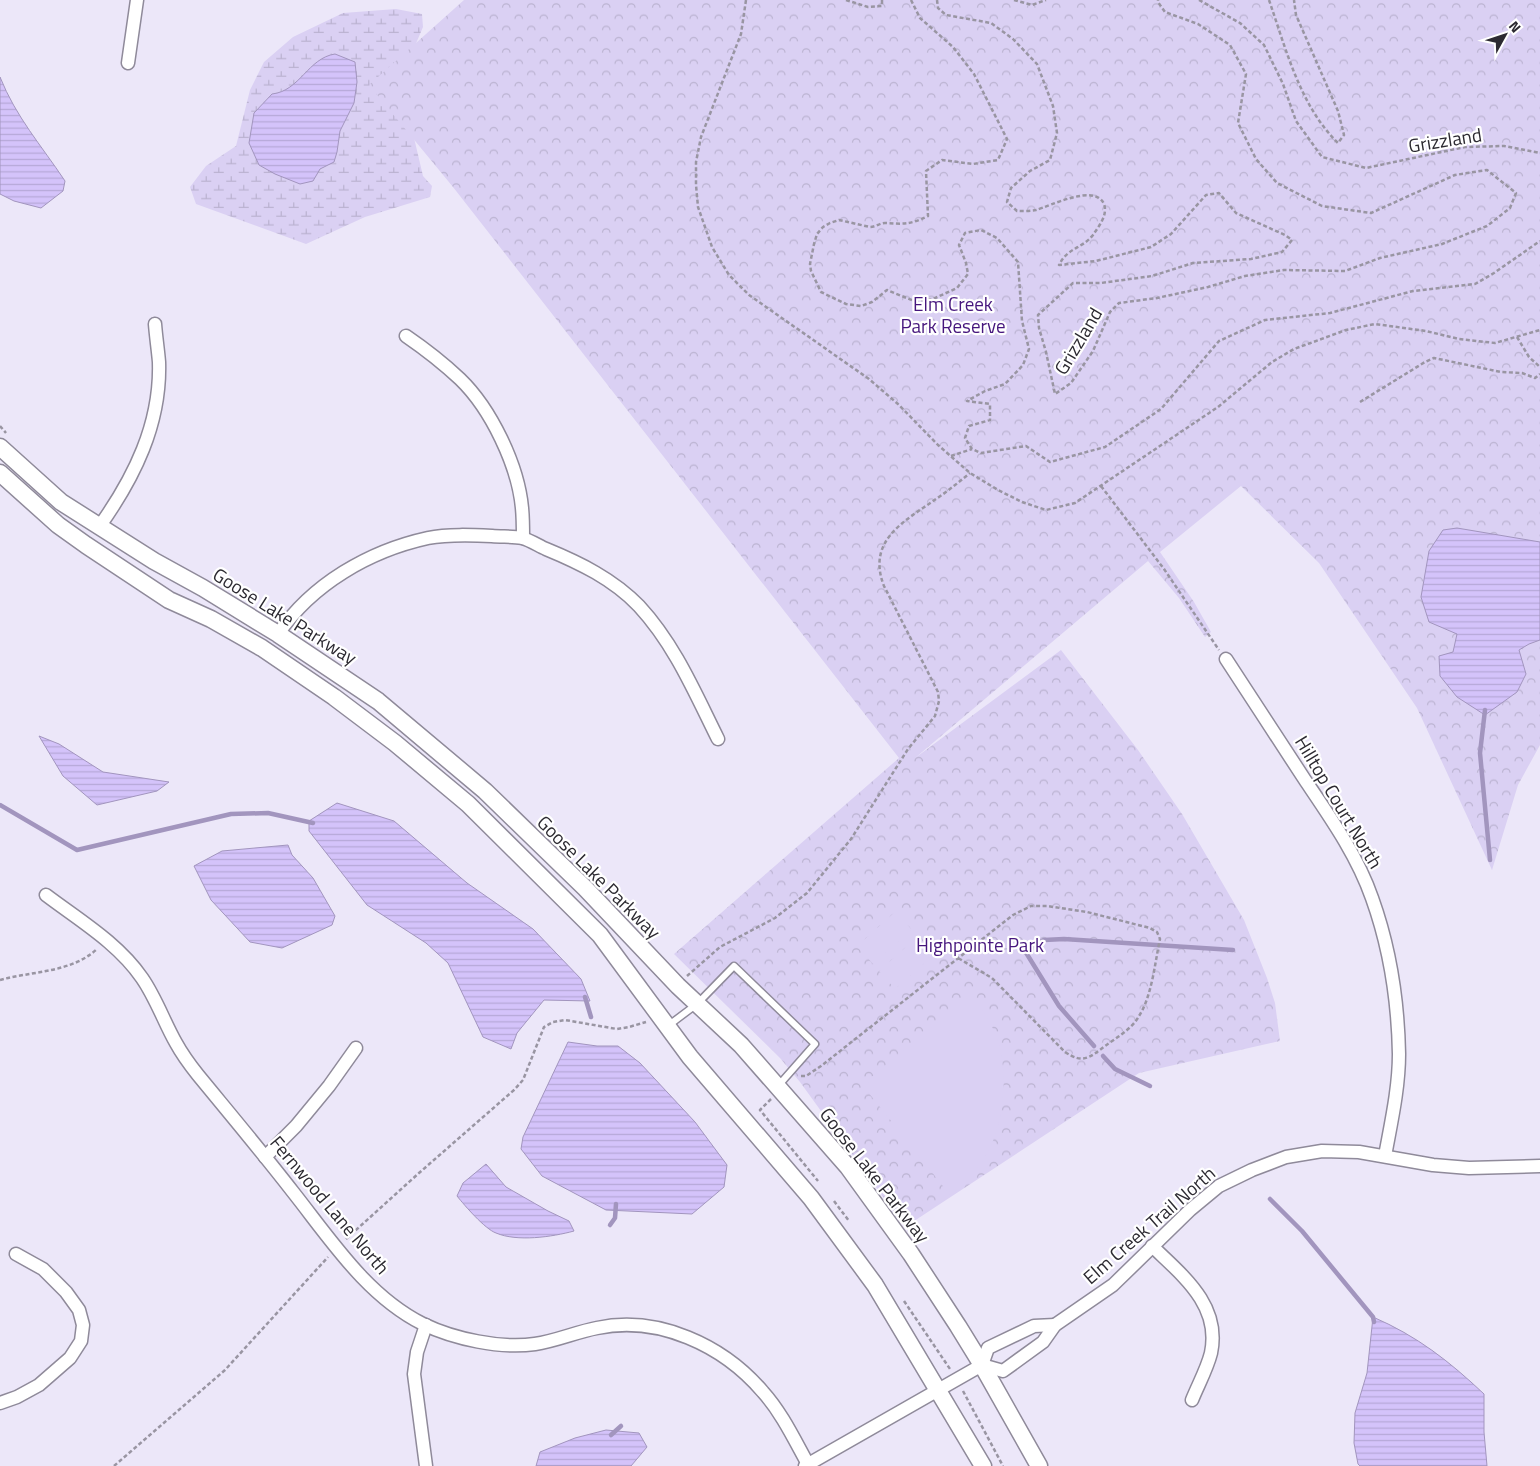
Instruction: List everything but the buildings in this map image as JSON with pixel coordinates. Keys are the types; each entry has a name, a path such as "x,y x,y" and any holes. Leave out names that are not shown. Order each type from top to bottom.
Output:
{"street":[{"path":"128,63 137,0"},
{"path":"99,527 114,507 133,474 148,439 157,401 159,363 155,324"},
{"path":"406,336 436,357 461,380 484,408 501,439 514,472 522,507 523,538"},
{"name":"Goose Lake Parkway","path":"0,447 61,502 154,561 204,588 278,634 378,701 478,785 585,888 678,986 741,1044 859,1183 911,1254 982,1365 1039,1466"},
{"name":"Goose Lake Parkway","path":"0,473 58,525 93,550 169,600 211,619 262,648 334,697 395,743 468,804 600,935 690,1057 811,1198 875,1285 983,1466"},
{"path":"278,634 296,610 322,587 355,564 391,549 429,538 470,535 523,538 577,562 602,576 638,606 663,636 684,669 718,739"},
{"name":"Hilltop Court North","path":"1226,659 1331,818 1356,862 1372,897 1389,957 1397,1007 1399,1056 1394,1105 1385,1156"},
{"name":"Fernwood Lane North","path":"46,894 125,958 142,978 186,1060 363,1279 407,1315 426,1325 470,1340 502,1344 533,1344 558,1340 598,1328 622,1324 650,1327 679,1334 709,1347 734,1364 764,1392 808,1465"},
{"path":"265,1157 296,1126 330,1086 356,1048"},
{"name":"Elm Creek Trail North","path":"982,1365 1003,1371 1043,1342 1055,1326 1113,1285 1190,1210 1219,1186 1252,1170 1286,1157 1322,1151 1359,1152 1433,1165 1469,1168 1540,1166"},
{"path":"1152,1246 1195,1291 1206,1306 1212,1322 1213,1339 1210,1355 1192,1400"},
{"path":"0,1403 17,1398 39,1384 70,1358 80,1341 83,1325 79,1310 66,1292 43,1269 16,1254"},
{"path":"426,1325 417,1352 414,1374 426,1466"},
{"path":"808,1465 982,1365 988,1348 1034,1326 1055,1326"}],"lane":[{"path":"668,1026 697,1004 734,966 815,1044 778,1086"}],"path":[{"path":"746,0 741,34 701,137 696,162 698,207 712,247 729,274 750,295 870,380 970,473 1022,502 1046,510 1075,503 1218,407 1272,362 1294,349 1346,330 1375,324 1426,331 1458,339 1495,343 1540,330"},
{"path":"846,0 868,7 882,6 882,0"},
{"name":"Grizzland","path":"911,0 920,18 953,47 974,74 1007,139 998,160 973,164 942,160 926,171 928,216 912,224 884,223 874,227 839,220 830,222 817,234 810,264 811,271 821,292 846,304 861,306 872,302 887,290 914,301 933,299 957,288 968,274 959,245 965,233 981,230 997,238 1018,262 1022,321 1029,349 1023,365 1005,384 985,391 967,401 990,404 990,420 970,426 965,438 972,449"},
{"name":"Grizzland","path":"937,0 938,8 946,16 991,23 1013,39 1037,64 1053,106 1057,133 1050,160 1030,171 1011,188 1007,202 1017,211 1034,210 1075,197 1092,196 1102,200 1105,206 1103,220 1088,240 1064,256 1059,265 1096,260 1151,247 1171,234 1206,195 1219,193 1236,213 1292,240 1282,252 1251,259 1193,263 1152,276 1101,283 1073,283 1038,314 1039,328 1055,394 1071,383 1093,351 1110,312 1119,302 1157,298 1208,287 1246,276 1284,270 1345,271 1380,258 1442,244 1487,226 1510,208 1516,193 1487,170 1455,175 1371,213 1322,206 1277,183 1256,159 1238,123 1246,74 1230,45 1198,24 1165,12 1158,0"},
{"path":"1014,0 1032,5 1046,0"},
{"name":"Grizzland","path":"1199,0 1240,24 1264,45 1283,84 1296,121 1322,157 1366,168 1465,147 1504,146 1540,152"},
{"path":"1269,0 1299,85 1329,134 1338,143 1344,135 1338,111 1296,15 1294,0"},
{"path":"951,456 972,449 981,453 1026,446 1050,462 1105,447 1161,409 1219,341 1265,320 1330,313 1413,291 1475,284 1540,241"},
{"path":"1517,337 1529,357 1540,367"},
{"path":"1360,402 1434,358 1501,372 1522,373 1535,378 1540,374"},
{"path":"689,974 720,947 775,918 807,893 851,839 908,749 936,716 939,701 938,692 884,586 879,574 879,558 883,546 901,524 970,473"},
{"path":"1100,486 1164,569 1226,659"},
{"path":"1031,906 1047,906 1087,912 1150,928 1157,932 1160,939 1146,1001 1139,1017 1127,1030 1088,1059 1074,1058 1064,1052 992,978 958,958 1013,914 1031,906"},
{"path":"0,980 55,970 93,954 106,941"},
{"path":"114,1466 224,1370 337,1247 418,1173 514,1090 523,1080 544,1027 553,1022 565,1020 618,1029 646,1022"}],"green space":[{"name":"Elm Creek Park Reserve","path":"464,0 1540,0 1540,745 1518,785 1492,870 1417,708 1319,563 1241,486 1160,552 1194,602 1211,632 1205,637 1179,598 1148,561 915,758 1061,650 1138,750 1182,814 1244,920 1275,1003 1280,1041 1139,1073 905,1227 800,1082 780,1058 674,954 899,758 453,187 369,85"},
{"path":"396,9 422,14 423,27 403,74 407,108 423,176 432,186 430,197 365,217 306,244 196,204 190,187 206,166 236,146 250,90 264,62 293,37 343,13"},
{"path":"896,911 912,930 873,964 857,946"},
{"path":"918,936 934,955 895,989 879,971"},
{"path":"972,994 991,1024 999,1044 1004,1078 1001,1115 990,1149 981,1164 950,1195 868,1092 869,1079"}],"shaded area":[{"path":"335,54 355,62 357,82 354,103 340,131 334,162 320,169 313,181 300,184 259,165 249,143 254,113 272,94 282,92 290,87 318,62"},
{"path":"0,77 21,118 65,181 63,191 41,208 14,201 0,194"},
{"path":"1457,528 1540,542 1540,640 1519,650 1526,674 1517,692 1485,715 1457,697 1440,676 1439,656 1453,652 1457,634 1429,622 1421,597 1429,551 1443,530"},
{"path":"39,736 59,744 103,772 169,782 157,791 97,805 63,776"},
{"path":"337,803 394,821 467,883 533,929 581,979 590,1001 544,1000 517,1033 511,1049 483,1037 448,963 426,943 367,905 309,831 309,821"},
{"path":"288,845 292,855 313,878 335,916 332,925 282,948 250,942 211,900 194,866 222,851"},
{"path":"568,1042 597,1046 618,1046 640,1063 695,1122 727,1165 724,1187 692,1214 606,1210 542,1176 521,1149 523,1137"},
{"path":"486,1164 506,1187 569,1221 574,1231 545,1237 524,1238 504,1236 491,1231 457,1196 463,1183"},
{"path":"1373,1317 1404,1332 1432,1350 1484,1394 1484,1432 1487,1466 1360,1466 1358,1464 1354,1443 1355,1413 1367,1373"},
{"path":"606,1430 639,1433 647,1447 631,1466 536,1466 540,1452 575,1438"}],"waterway":[{"path":"1485,710 1480,753 1490,860"},
{"path":"0,805 77,850 231,814 268,813 313,823"},
{"path":"1094,1046 1059,1006 1025,951 1044,940 1064,939 1233,950"},
{"path":"585,997 591,1017"},
{"path":"1103,1056 1115,1069 1150,1086"},
{"path":"1270,1199 1302,1231 1373,1317 1374,1322"},
{"path":"610,1225 615,1218 616,1204"},
{"path":"611,1435 621,1426"}],"park label":[{"name":"Highpointe Park","path":"980,945"}]}
